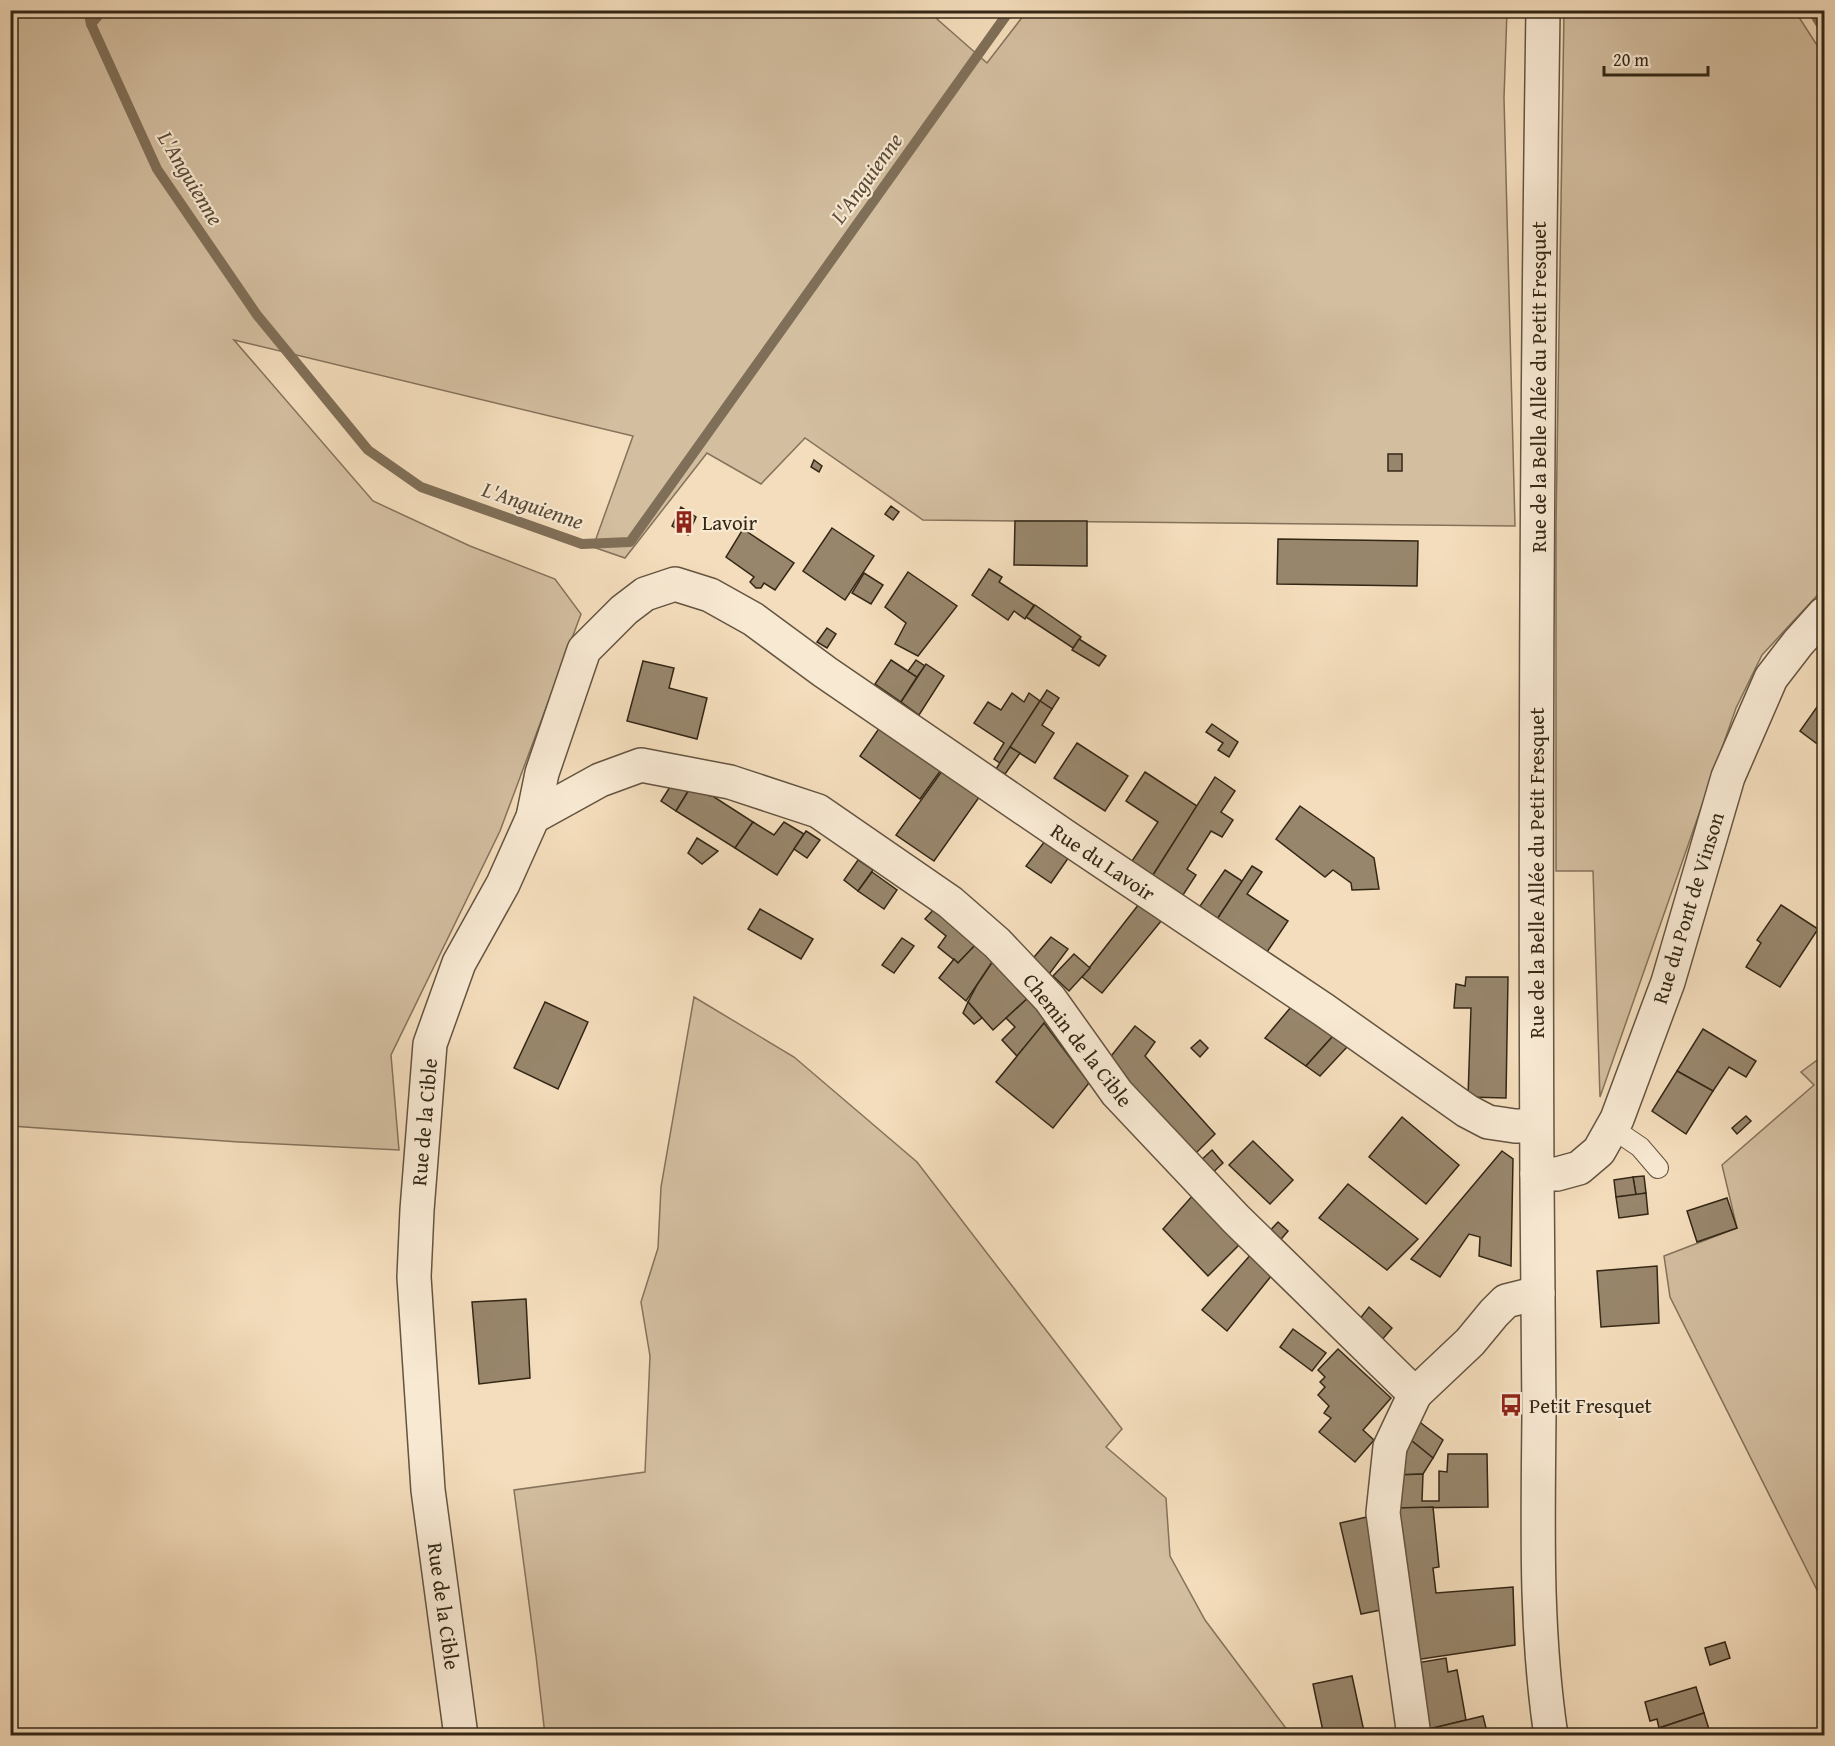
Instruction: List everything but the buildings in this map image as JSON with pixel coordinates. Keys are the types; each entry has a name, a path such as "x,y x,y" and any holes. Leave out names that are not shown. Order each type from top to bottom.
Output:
{"street":[{"name":"Rue de la Belle Allée du Petit Fresquet","path":"1543,10 1538,334 1536,1126 1538,1583 1542,1661 1551,1736"},
{"name":"Rue du Lavoir","path":"675,584 710,595 753,619 835,678 1324,1010 1467,1111 1488,1122 1536,1126"},
{"name":"Rue de la Cible","path":"461,1736 428,1490 414,1277 430,1044 459,963 503,884 533,817 542,773 584,650 624,609 645,594 675,584"},
{"name":"Rue du Pont de Vinson","path":"1537,1174 1557,1174 1579,1168 1599,1151 1617,1119 1668,982 1728,777 1771,678 1824,614"},
{"name":"Chemin de la Cible","path":"533,817 600,780 641,765 730,782 818,811 950,902 997,943 1050,999 1117,1093 1236,1220 1415,1394"},
{"path":"1414,1736 1383,1514 1390,1447 1415,1394 1470,1342 1506,1301 1538,1293"}],"lane":[{"path":"1612,1128 1640,1147 1658,1168"}],"shaded area":[{"path":"10,11 944,11 937,19 987,63 1027,11 1507,11 1504,98 1515,526 923,520 805,438 761,484 707,453 625,558 593,547 633,436 234,340 373,501 470,546 555,579 581,614 500,831 391,1055 399,1150 239,1142 11,1126"},
{"path":"1564,11 1795,11 1824,56 1824,588 1762,655 1736,708 1600,1097 1593,871 1556,871 1556,526"},
{"path":"694,997 794,1057 917,1162 1122,1429 1106,1447 1166,1498 1170,1556 1205,1620 1291,1735 545,1735 514,1490 645,1472 650,1356 641,1302 658,1248 661,1187"},
{"path":"1824,1055 1824,1604 1670,1297 1664,1256 1737,1228 1722,1165 1814,1085 1801,1072"}],"waterway":[{"name":"L'Anguienne","path":"88,10 91,24 157,169 257,315 368,450 421,487 582,544 630,542 1010,10"},
{"name":"L'Anguienne","path":"91,24 103,10"},
{"name":"L'Anguienne","path":"1812,10 1824,30"}],"place":[{"name":"Lavoir","path":"684,522"},
{"name":"Petit Fresquet","path":"1511,1405"}]}
